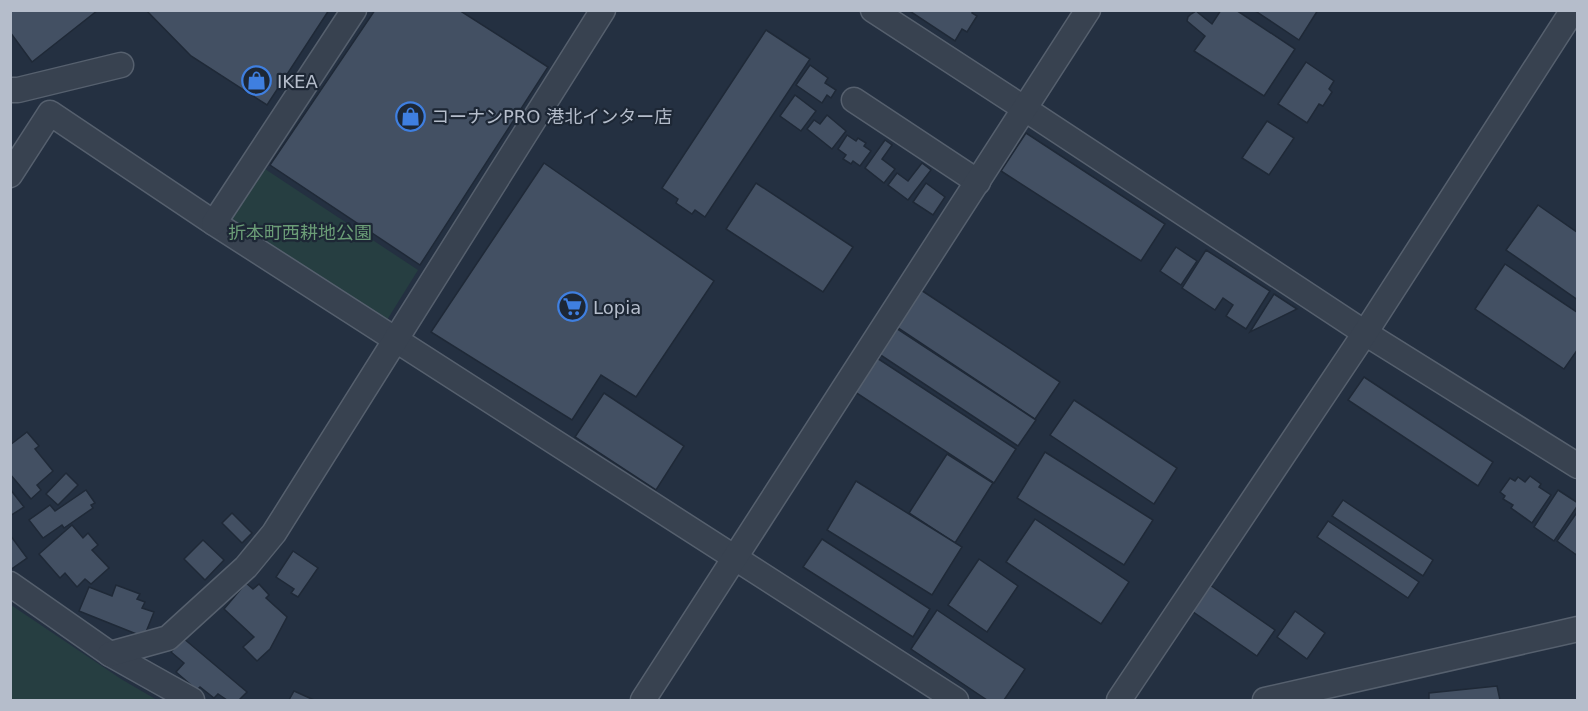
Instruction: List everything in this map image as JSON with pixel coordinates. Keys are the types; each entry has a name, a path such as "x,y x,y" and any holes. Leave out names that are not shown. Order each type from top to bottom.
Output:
{"street":[{"path":"214,223 354,10"},
{"path":"110,654 168,638 246,567 274,533 603,10"},
{"path":"873,10 1365,333 1578,466"},
{"path":"643,700 1088,10"},
{"path":"1119,700 1365,333 1573,10"},
{"path":"10,90 121,65"},
{"path":"860,112 978,182"},
{"path":"11,173 51,113 214,223 956,700"},
{"path":"10,584 110,654 192,700"},
{"path":"1265,700 1578,629"}],"green space":[{"name":"折本町西耕地公園","path":"265,169 418,270 387,320 235,228 232,216"},
{"path":"11,605 121,679 157,700 11,700"}],"building":[{"path":"10,10 98,10 32,62 10,32"},
{"name":"IKEA","path":"146,10 329,10 267,105 191,56"},
{"name":"コーナンPRO 港北インター店","path":"375,10 459,10 548,67 420,265 270,165"},
{"path":"908,10 973,10 972,13 977,16 967,32 962,29 955,41"},
{"path":"1221,10 1236,10 1295,49 1264,96 1194,51 1205,36 1187,21 1188,17 1196,11 1212,24"},
{"path":"1254,10 1318,10 1299,40"},
{"path":"766,30 810,59 705,217 695,210 692,214 676,203 678,199 662,188"},
{"path":"1306,62 1334,81 1329,89 1332,92 1323,106 1319,104 1307,123 1278,104"},
{"path":"810,65 828,78 825,83 836,90 831,98 827,95 822,103 796,85"},
{"path":"795,95 816,111 801,131 780,116"},
{"path":"827,115 846,131 832,149 807,129 814,120 820,124"},
{"path":"1267,121 1294,138 1269,175 1242,158"},
{"path":"1026,133 1165,224 1141,261 1001,171"},
{"path":"847,135 856,141 858,138 866,143 864,146 871,151 860,166 853,161 851,164 843,159 846,155 838,149"},
{"path":"885,140 892,145 882,159 895,169 884,183 865,168"},
{"name":"Lopia","path":"544,163 714,281 636,397 601,375 572,420 431,332"},
{"path":"922,163 931,170 908,200 888,185 897,173 908,181"},
{"path":"756,183 853,247 823,292 726,229"},
{"path":"926,183 945,197 933,215 913,202"},
{"path":"1538,205 1578,233 1578,300 1506,250"},
{"path":"1176,247 1197,261 1181,285 1160,271"},
{"path":"1206,250 1270,291 1246,329 1226,316 1233,305 1223,298 1215,310 1182,288"},
{"path":"1505,264 1578,313 1578,349 1564,369 1475,309"},
{"path":"921,290 1060,382 1035,419 897,327"},
{"path":"1274,294 1297,309 1250,332"},
{"path":"896,328 1036,420 1018,446 879,354"},
{"path":"877,358 1016,449 994,483 855,392"},
{"path":"1364,377 1493,462 1478,486 1348,400"},
{"path":"604,393 684,446 656,490 575,437"},
{"path":"1074,400 1177,468 1154,504 1050,435"},
{"path":"27,432 39,446 35,449 53,471 37,485 41,490 31,499 10,474 10,445"},
{"path":"1045,452 1153,520 1124,565 1017,498"},
{"path":"947,454 993,483 955,543 909,513"},
{"path":"66,473 78,485 58,505 46,494"},
{"path":"1530,476 1541,484 1539,487 1551,495 1532,523 1511,508 1513,505 1503,499 1505,496 1500,492 1510,478 1515,481 1518,477 1525,482"},
{"path":"856,481 962,547 932,595 827,530"},
{"path":"10,489 24,507 10,516"},
{"path":"86,490 95,503 91,505 93,508 64,528 62,525 43,538 29,520 50,505 55,511"},
{"path":"1558,490 1578,505 1554,541 1534,527"},
{"path":"1343,500 1433,560 1423,576 1332,516"},
{"path":"1578,511 1578,556 1557,541"},
{"path":"232,513 252,533 242,543 222,523"},
{"path":"1035,519 1129,582 1101,624 1006,562"},
{"path":"1328,521 1419,582 1408,598 1317,537"},
{"path":"72,525 83,538 88,533 98,545 92,550 109,568 91,584 85,579 77,587 65,573 60,578 39,554"},
{"path":"10,535 27,558 10,570"},
{"path":"822,539 930,609 913,637 803,567"},
{"path":"203,540 224,560 205,580 184,559"},
{"path":"293,551 318,568 298,597 291,593 294,589 276,577"},
{"path":"979,559 1018,586 987,632 948,605"},
{"path":"246,583 253,589 259,584 269,595 266,598 287,617 270,649 257,661 243,647 254,637 224,609"},
{"path":"1207,583 1275,630 1257,656 1189,609"},
{"path":"116,585 140,594 137,599 145,602 142,608 154,612 144,637 79,611 89,587 112,596"},
{"path":"937,610 1025,669 1004,700 987,700 911,649"},
{"path":"1295,611 1325,633 1307,659 1277,637"},
{"path":"183,638 247,692 239,700 227,700 218,694 214,698 200,687 197,690 176,672 184,663 171,652"},
{"path":"1497,686 1500,700 1429,700 1429,693"},
{"path":"294,691 314,700 289,700"}],"place":[{"name":"IKEA","path":"256,81"},
{"name":"コーナンPRO 港北インター店","path":"410,116"},
{"name":"Lopia","path":"572,307"}]}
